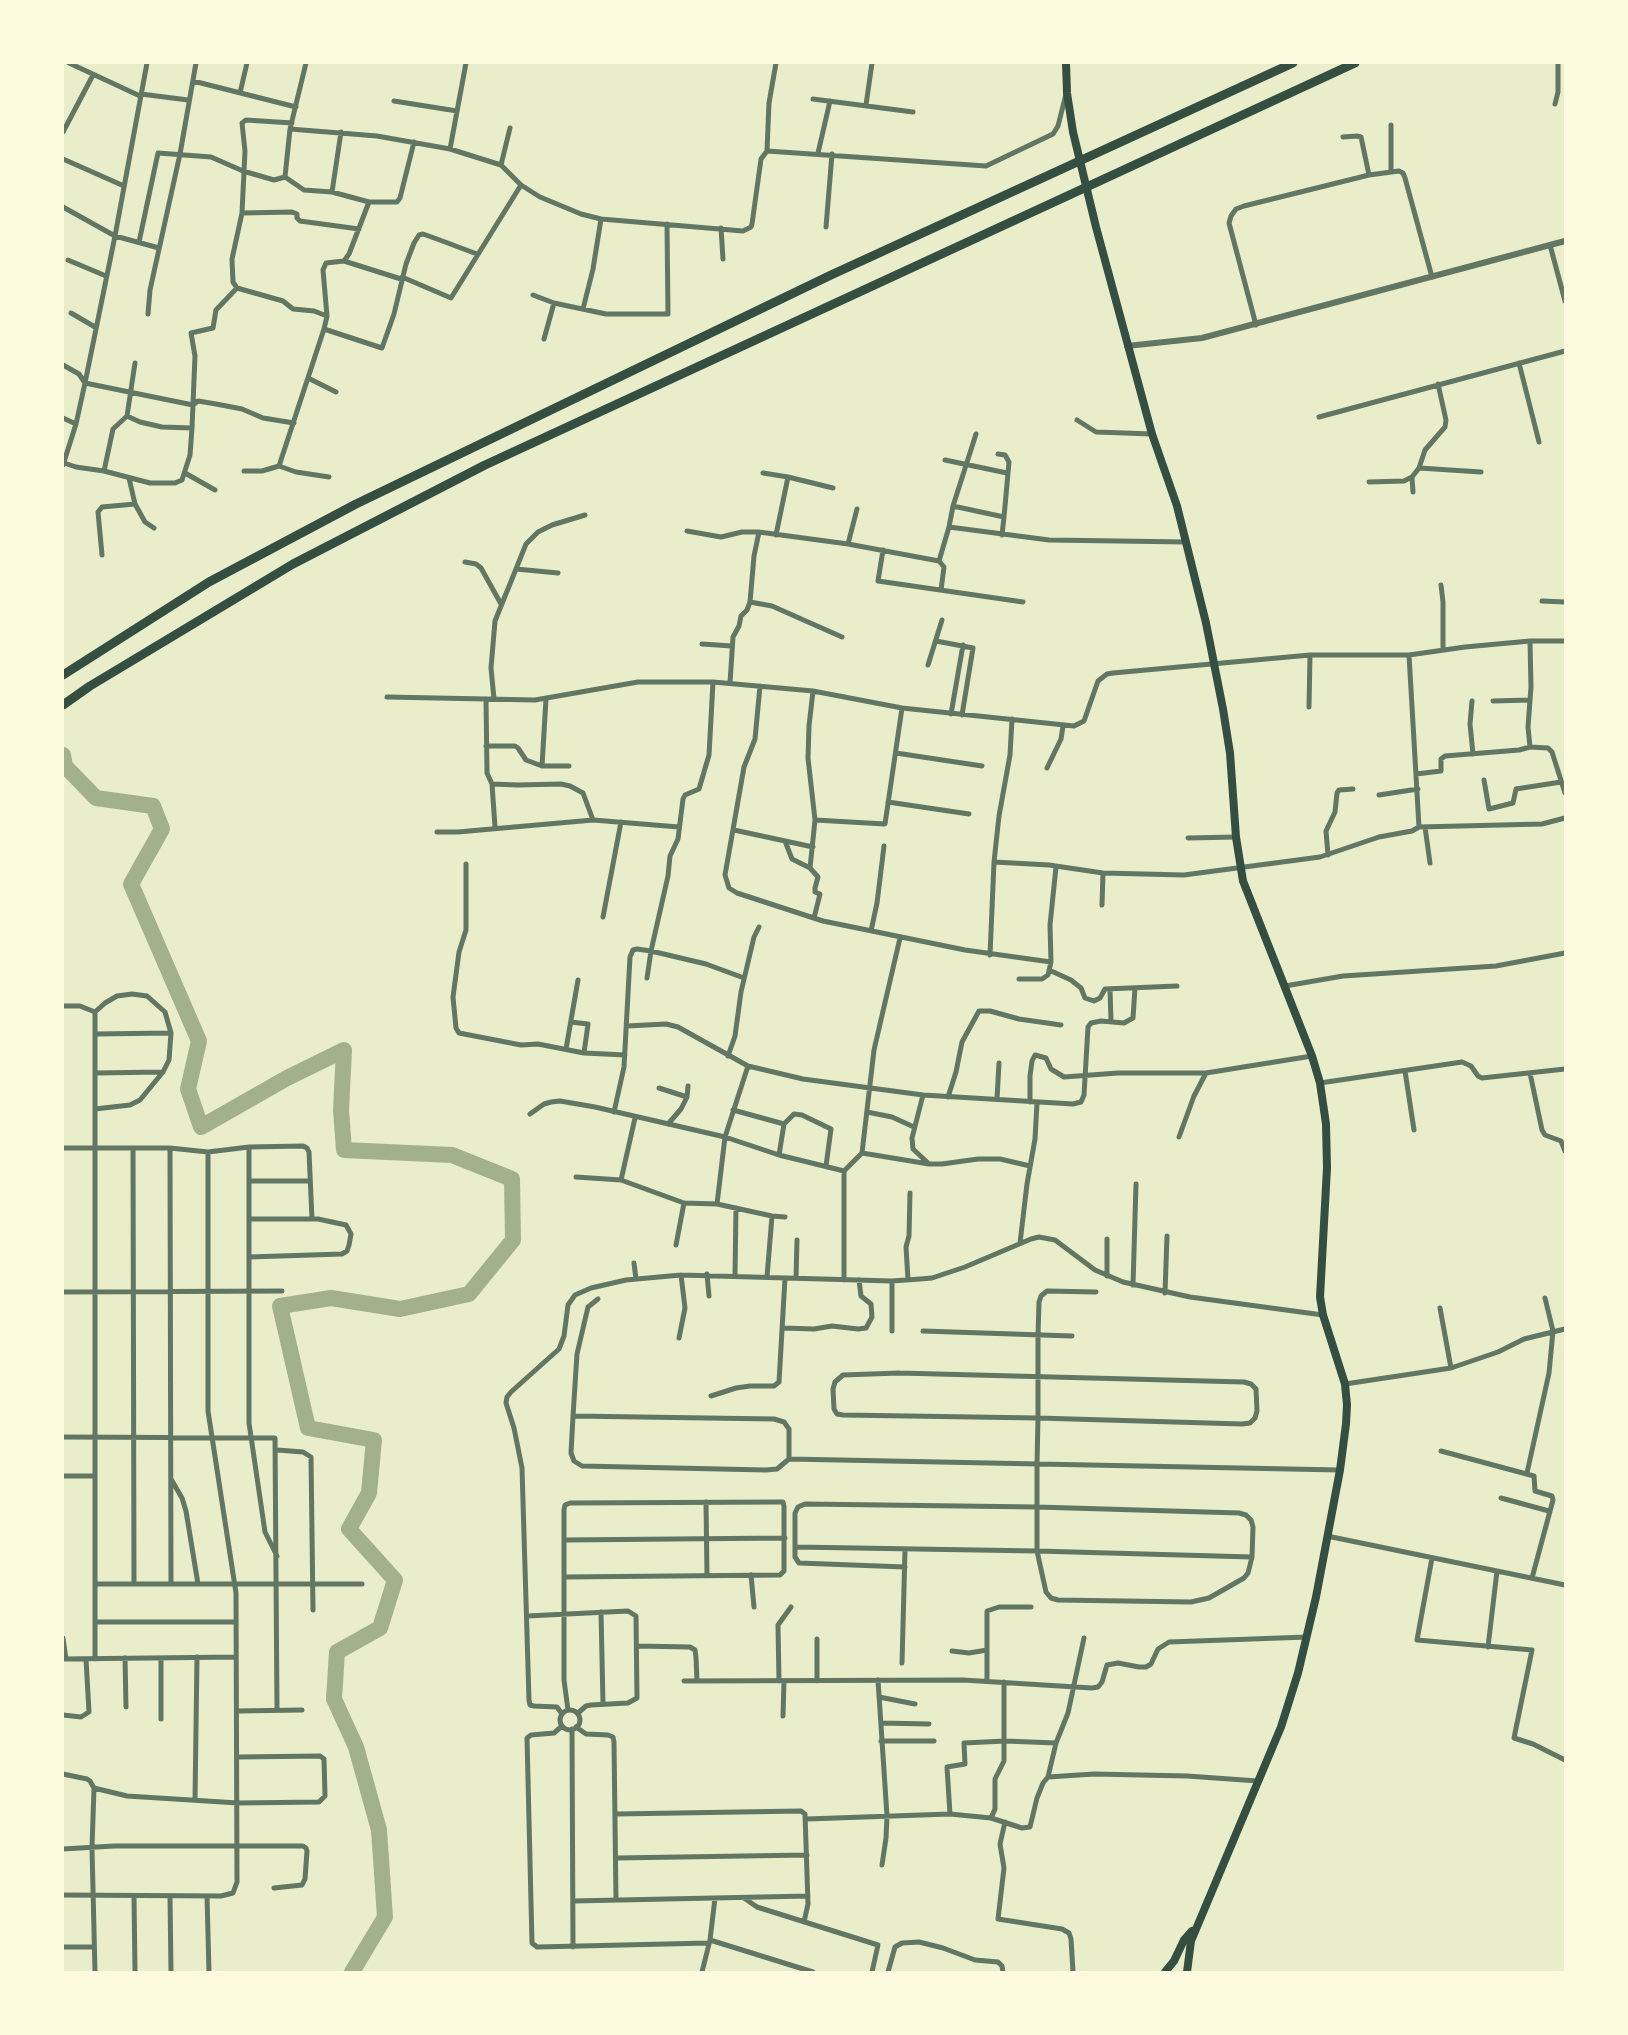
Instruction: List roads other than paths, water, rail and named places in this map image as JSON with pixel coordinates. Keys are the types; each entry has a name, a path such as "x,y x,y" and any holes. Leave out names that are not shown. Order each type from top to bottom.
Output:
{"highway":[{"path":"67,672 209,582 356,504 831,275 1293,63"},
{"path":"63,705 90,686 293,564 485,465 1355,63"}],"main road":[{"path":"1066,63 1067,93 1074,132 1096,227 1152,434 1170,482 1187,542 1214,665 1230,753 1236,837 1243,881 1312,1056 1320,1083 1326,1124 1327,1168 1320,1279 1323,1315 1344,1384 1346,1424 1340,1470 1307,1637 1281,1727 1196,1926 1188,1952 1187,1972"},
{"path":"1165,1972 1174,1961 1184,1940 1196,1926"}],"street":[{"path":"69,63 140,95 188,100"},
{"path":"147,63 85,383 64,464 150,483 176,483 182,480 190,454 192,428 195,356 191,333 212,329 216,310 237,288"},
{"path":"148,314 150,290 180,154 196,63"},
{"path":"240,93 248,63"},
{"path":"285,177 291,126 306,63"},
{"path":"450,150 466,63"},
{"path":"327,316 314,311 293,309 283,301 265,294 237,288 233,282 232,259 242,213 245,151 242,123 244,121 414,141 450,150 501,165 521,184 540,197 581,214 601,219 743,231 751,228 761,159 767,151 769,103 776,63"},
{"path":"866,105 872,63"},
{"path":"1555,104 1558,92 1558,63"},
{"path":"63,132 93,75"},
{"path":"193,81 296,107"},
{"path":"767,151 986,166 1053,134 1058,126 1067,93"},
{"path":"813,99 913,112"},
{"path":"394,101 457,111"},
{"path":"818,153 830,101"},
{"path":"1391,125 1391,171"},
{"path":"501,165 510,128"},
{"path":"332,192 341,132"},
{"path":"1342,137 1361,137 1370,175"},
{"path":"139,242 158,153 211,157 243,171 274,180 285,177 304,190 332,192 369,202 399,201 414,141"},
{"path":"826,227 832,154"},
{"path":"63,159 124,186"},
{"path":"1256,325 1229,223 1236,209 1244,206 1370,175 1399,171 1406,178 1432,277"},
{"path":"279,466 324,329 327,316 324,266 326,263 344,261 402,278 451,298 521,184"},
{"path":"344,261 369,202"},
{"path":"63,207 115,236 159,248"},
{"path":"242,213 292,212 297,214 300,220 359,229"},
{"path":"583,309 593,269 601,219"},
{"path":"533,295 554,303 606,314 668,314 667,224"},
{"path":"720,228 723,260"},
{"path":"324,329 382,348 394,314 402,278 414,243 421,234 477,254"},
{"path":"1127,346 1186,341 1256,325 1565,241"},
{"path":"1550,245 1565,301"},
{"path":"68,260 106,276"},
{"path":"544,339 554,303"},
{"path":"71,313 95,327"},
{"path":"1319,417 1565,351"},
{"path":"104,471 113,429 127,416 135,363"},
{"path":"1519,363 1539,442"},
{"path":"63,365 79,374 85,383 193,405"},
{"path":"308,378 336,392"},
{"path":"1369,482 1404,480 1412,477 1419,468 1425,450 1445,427 1438,384"},
{"path":"193,405 198,401 216,404 242,409 263,418 294,423"},
{"path":"127,416 140,422 162,427 192,428"},
{"path":"63,418 76,424"},
{"path":"1077,420 1096,432 1152,434"},
{"path":"939,561 953,506 976,434"},
{"path":"998,454 1005,455 1009,462 1002,535"},
{"path":"945,460 1007,473"},
{"path":"244,471 262,471 279,466 296,472 329,477"},
{"path":"1419,468 1481,472"},
{"path":"185,473 215,490"},
{"path":"763,473 833,488"},
{"path":"776,535 788,477"},
{"path":"1412,477 1413,492"},
{"path":"129,478 135,504 145,522 154,528"},
{"path":"102,555 98,512 102,507 135,504"},
{"path":"953,506 1004,517"},
{"path":"848,544 857,509"},
{"path":"494,699 492,649 495,621 526,544 538,532 552,525 585,515"},
{"path":"949,527 1050,540 1187,542"},
{"path":"687,531 721,537 742,531 759,532 848,544 939,561 944,567 941,590"},
{"path":"730,683 732,646 741,616 747,610 750,602 754,556 759,532"},
{"path":"883,550 878,581 1023,602"},
{"path":"465,562 476,564 481,568 501,604"},
{"path":"516,569 558,573"},
{"path":"1441,585 1443,650"},
{"path":"750,602 772,606 833,631 842,637"},
{"path":"1542,602 1565,603"},
{"path":"928,665 942,620"},
{"path":"936,641 972,647 962,715"},
{"path":"1530,641 1528,727 1530,747"},
{"path":"387,697 546,699 638,682 713,682 813,691 902,708 1074,726 1084,721 1098,681 1107,674 1310,655 1409,655 1530,641 1565,641"},
{"path":"702,644 732,646"},
{"path":"951,714 963,645"},
{"path":"1309,707 1310,655"},
{"path":"1409,655 1416,774 1422,827 1430,863"},
{"path":"647,978 670,856 678,839 683,799 685,795 699,789 709,755 713,682"},
{"path":"760,686 755,739 744,767 725,875 729,888 737,893 814,918 900,938 990,955 1051,962"},
{"path":"810,868 815,820 808,758 813,691"},
{"path":"954,695 965,696"},
{"path":"486,699 487,773 492,784 495,827"},
{"path":"542,766 546,699"},
{"path":"1472,700 1470,724 1473,754"},
{"path":"1493,701 1530,700"},
{"path":"815,820 885,824 902,708"},
{"path":"990,955 994,862 999,816 1010,755 1011,719"},
{"path":"1047,768 1061,739 1063,726"},
{"path":"486,746 517,747 524,759 542,766 569,766"},
{"path":"1416,774 1441,771 1441,759 1445,756 1530,747 1548,748 1552,752 1565,793"},
{"path":"896,753 982,766"},
{"path":"1484,780 1489,809 1513,803 1516,789 1562,782"},
{"path":"492,784 570,786 583,793 593,820"},
{"path":"1328,855 1326,831 1335,812 1336,793 1339,790 1353,789"},
{"path":"1379,795 1418,789"},
{"path":"888,802 969,814"},
{"path":"994,862 1049,865 1103,873 1185,875 1328,855 1374,838 1413,831 1422,827 1515,826 1542,824 1565,818"},
{"path":"437,832 593,820 679,826"},
{"path":"603,917 621,822"},
{"path":"734,830 813,847"},
{"path":"1188,838 1236,837"},
{"path":"785,841 792,859 810,868 818,878 815,892 820,894 814,918"},
{"path":"871,931 884,846"},
{"path":"466,864 466,930 459,952 453,997 456,1029 459,1033 520,1045 538,1044 584,1053 625,1055"},
{"path":"1019,978 1042,979 1048,975 1051,962 1050,925 1056,867"},
{"path":"1102,905 1103,873"},
{"path":"728,1056 735,1036 744,978 754,937 759,927"},
{"path":"844,1280 844,1171 862,1153 874,1050 900,938"},
{"path":"614,1112 625,1055 630,957 633,950 651,951 706,964 744,978"},
{"path":"1285,986 1343,976 1496,966 1565,953"},
{"path":"1049,970 1071,980 1081,988 1085,998 1094,1001 1100,998 1105,989 1177,986"},
{"path":"566,1049 578,980"},
{"path":"627,1026 666,1024 678,1027 748,1066 803,1079 870,1090 923,1095 1073,1104 1080,1102 1084,1095 1088,1027 1091,1023 1111,1021 1124,1023 1133,1018 1136,988"},
{"path":"1110,989 1111,1021"},
{"path":"95,1109 136,1103 164,1072 169,1060 171,1033 165,1011 147,996 132,994 117,996 95,1012 95,1034 95,1073 95,1109 95,1659"},
{"path":"63,1006 80,1006 95,1012"},
{"path":"948,1097 962,1042 979,1011 1061,1024"},
{"path":"571,1022 588,1024 584,1053"},
{"path":"95,1034 171,1033"},
{"path":"1030,1102 1030,1077 1035,1056 1046,1058 1051,1069 1064,1077 1118,1073 1206,1072 1312,1056"},
{"path":"1320,1083 1462,1062 1471,1066 1482,1078 1565,1069"},
{"path":"997,1099 999,1063"},
{"path":"717,1204 725,1137 748,1066"},
{"path":"1405,1071 1414,1130"},
{"path":"95,1073 164,1072"},
{"path":"1179,1137 1194,1096 1206,1072"},
{"path":"1530,1073 1542,1130 1545,1135 1561,1141 1565,1151"},
{"path":"668,1124 681,1109 687,1097 688,1086"},
{"path":"658,1088 687,1097"},
{"path":"923,1095 920,1114 914,1127 913,1149 929,1164"},
{"path":"530,1114 544,1104 560,1101 725,1137 779,1155 844,1171"},
{"path":"1020,1243 1035,1139 1037,1103"},
{"path":"733,1110 784,1124"},
{"path":"867,1112 892,1117 914,1127"},
{"path":"779,1155 784,1124 794,1114 802,1115 829,1127 831,1132 826,1166"},
{"path":"621,1180 635,1118"},
{"path":"63,1148 170,1148 208,1152 303,1146 307,1148 312,1219"},
{"path":"133,1148 134,1584"},
{"path":"170,1148 171,1584"},
{"path":"249,1148 248,1408 266,1532 277,1557"},
{"path":"63,1896 221,1896 232,1893 237,1882 235,1584 208,1411 208,1152"},
{"path":"862,1153 929,1164 978,1158 1030,1166"},
{"path":"576,1177 621,1180 684,1203 717,1204 785,1217"},
{"path":"249,1181 310,1181"},
{"path":"1133,1285 1136,1184"},
{"path":"908,1280 906,1247 909,1236 910,1192"},
{"path":"676,1245 684,1203"},
{"path":"735,1275 736,1208"},
{"path":"767,1277 772,1216"},
{"path":"249,1219 312,1219 346,1225 351,1234 347,1251 336,1255 249,1257"},
{"path":"1165,1293 1167,1236"},
{"path":"562,1714 557,1707 530,1705 522,1461 506,1403 511,1392 559,1349 564,1336 568,1305 575,1295 591,1288 636,1279 681,1275 892,1281 932,1278 1039,1237 1055,1240 1095,1270 1133,1285 1165,1293 1323,1315"},
{"path":"1107,1239 1107,1276"},
{"path":"796,1278 797,1240"},
{"path":"634,1263 636,1279"},
{"path":"707,1274 708,1296"},
{"path":"679,1338 685,1308 681,1275"},
{"path":"711,1396 750,1386 777,1385 779,1382 779,1361 783,1345 785,1278"},
{"path":"783,1328 814,1329 832,1326 866,1328 872,1317 871,1304 861,1296 859,1280"},
{"path":"892,1281 892,1330"},
{"path":"63,1292 282,1291"},
{"path":"905,1567 802,1564 796,1561 795,1513 798,1507 805,1504 1037,1507 1239,1513 1251,1520 1253,1527 1252,1557 1250,1568 1244,1578 1200,1601 1058,1600 1051,1598 1046,1592 1037,1551 1037,1507 1037,1464 1038,1335 1039,1302 1041,1296 1047,1291 1096,1292"},
{"path":"1527,1473 1549,1373 1553,1331 1545,1298"},
{"path":"598,1299 588,1307 577,1354 571,1453 574,1461 582,1466 766,1470 777,1469 789,1459 1340,1470"},
{"path":"1440,1308 1451,1368"},
{"path":"1344,1384 1451,1368 1498,1352 1524,1339 1565,1329"},
{"path":"923,1331 1072,1336"},
{"path":"899,1373 1244,1382 1256,1389 1257,1396 1255,1418 1250,1423 1242,1424 1038,1418 843,1415 837,1414 832,1402 835,1382 843,1375 899,1373"},
{"path":"573,1416 774,1419 784,1422 789,1429 789,1459"},
{"path":"63,1437 275,1438 278,1584 277,1710"},
{"path":"277,1450 303,1452 311,1457 314,1610"},
{"path":"1442,1451 1527,1473 1534,1476 1535,1491 1552,1496 1553,1500 1532,1578"},
{"path":"63,1476 95,1476"},
{"path":"171,1479 183,1498 198,1584"},
{"path":"1501,1498 1549,1511"},
{"path":"706,1502 707,1575"},
{"path":"564,1577 783,1573 785,1538 783,1502 570,1503 565,1505 564,1540 564,1577 564,1680 568,1710"},
{"path":"171,1513 186,1511"},
{"path":"1327,1536 1565,1585"},
{"path":"564,1540 785,1538"},
{"path":"795,1547 1252,1557"},
{"path":"902,1663 905,1550"},
{"path":"1432,1558 1417,1640 1532,1650 1514,1738 1533,1744 1565,1760"},
{"path":"1488,1647 1497,1571"},
{"path":"751,1575 754,1607"},
{"path":"95,1584 362,1584"},
{"path":"783,1716 778,1625 791,1607"},
{"path":"987,1681 987,1611 999,1607 1031,1607"},
{"path":"527,1616 628,1611 634,1614 637,1646 637,1698 628,1703 586,1706 578,1713"},
{"path":"601,1612 603,1704"},
{"path":"95,1622 236,1622"},
{"path":"684,1681 987,1681 1074,1687 1098,1686 1102,1682 1105,1668 1112,1663 1146,1667 1151,1664 1158,1649 1169,1642 1307,1637"},
{"path":"63,1638 64,1659 237,1657"},
{"path":"807,1819 950,1814 991,1818 1022,1828 1030,1827 1042,1783 1048,1777 1056,1743 1068,1713 1084,1638"},
{"path":"817,1639 817,1681"},
{"path":"637,1646 690,1647 694,1650 696,1657 697,1681"},
{"path":"952,1651 969,1653 987,1650"},
{"path":"195,1800 196,1657"},
{"path":"125,1658 126,1707"},
{"path":"161,1658 161,1719"},
{"path":"63,1715 81,1717 89,1712 86,1659"},
{"path":"878,1680 887,1816 882,1865"},
{"path":"991,1818 995,1809 995,1779 1004,1761 1004,1682"},
{"path":"879,1697 915,1704"},
{"path":"237,1711 302,1710"},
{"path":"568,1710 578,1713"},
{"path":"562,1726 560,1722 562,1714 568,1710"},
{"path":"573,1947 574,1728 580,1721 578,1713"},
{"path":"880,1724 929,1724"},
{"path":"562,1726 574,1728 586,1734 613,1737 616,1900"},
{"path":"562,1726 554,1733 531,1735 527,1738 531,1939 534,1946 573,1947 710,1942 813,1972"},
{"path":"881,1741 934,1742"},
{"path":"950,1814 947,1767 965,1764 964,1743 1005,1741 1056,1743"},
{"path":"94,1788 127,1796 237,1803 319,1802 326,1796 324,1759 320,1756 237,1757"},
{"path":"63,1774 87,1779 94,1788 92,1848 95,1972"},
{"path":"1048,1777 1094,1774 1187,1776 1258,1781"},
{"path":"615,1814 801,1811 807,1819 808,1896 804,1922"},
{"path":"1005,1822 1000,1844 1004,1868 998,1919 1062,1929 1069,1933 1073,1972"},
{"path":"63,1849 303,1846 306,1848 308,1851 305,1879 302,1885 274,1888"},
{"path":"616,1858 807,1855"},
{"path":"134,1896 135,1972"},
{"path":"170,1896 171,1972"},
{"path":"207,1896 209,1972"},
{"path":"573,1901 808,1896"},
{"path":"702,1972 710,1942 715,1898"},
{"path":"744,1898 757,1906 878,1945 873,1972"},
{"path":"888,1972 896,1947 902,1943 919,1942 975,1960 998,1962 1003,1972"},
{"path":"63,1947 94,1947"}],"waterway":[{"path":"63,755 65,766 96,798 153,806 162,829 131,884 199,1041 188,1089 201,1127 287,1078 344,1050 341,1110 344,1150 452,1155 512,1179 513,1240 469,1294 400,1309 331,1298 280,1306 308,1428 374,1440 369,1493 349,1529 395,1580 380,1628 337,1652 334,1699 356,1747 379,1830 385,1917 352,1972"}]}
